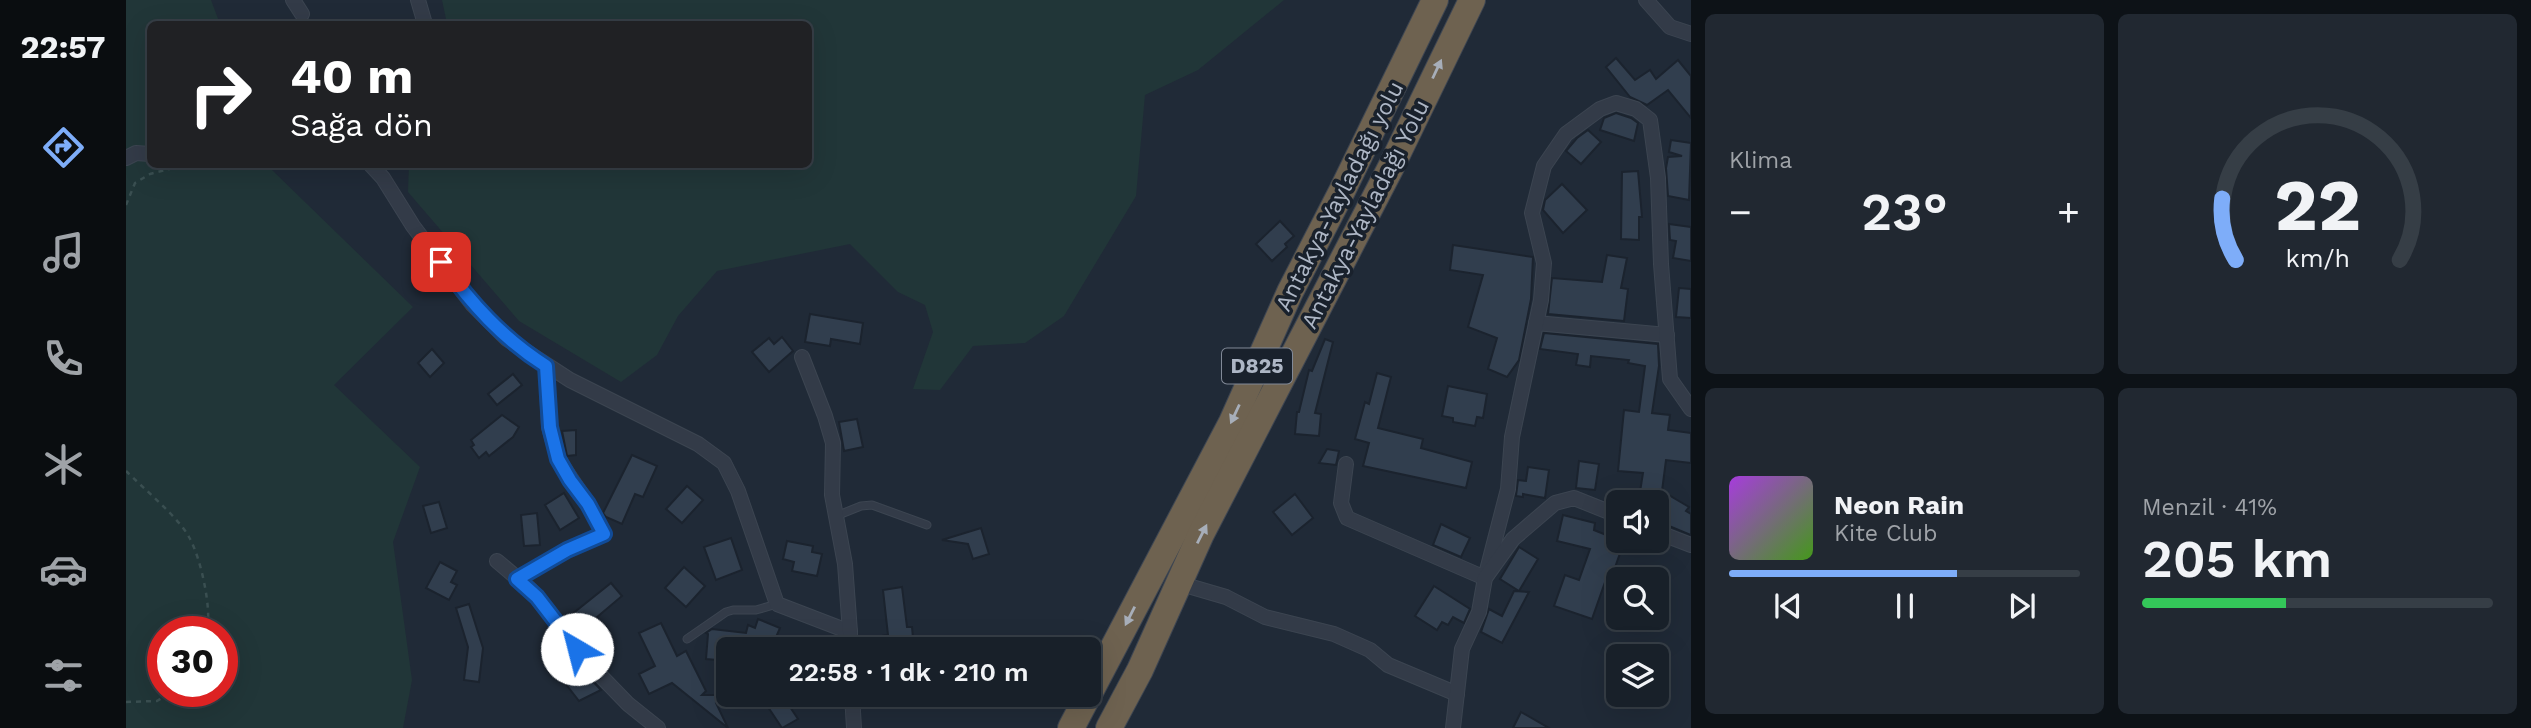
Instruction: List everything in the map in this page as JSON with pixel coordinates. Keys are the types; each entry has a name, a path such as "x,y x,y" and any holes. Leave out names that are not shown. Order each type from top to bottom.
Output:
{"highway":[{"name":"Antakya-Yayladağı yolu","path":"1071,728 1232,422 1290,292 1435,0"},
{"name":"Antakya-Yayladağı Yolu","path":"1109,728 1140,670 1178,583 1391,167 1472,0"}],"street":[{"path":"293,0 302,14"},
{"path":"418,0 424,21"},
{"path":"1646,0 1670,27 1691,34"},
{"path":"1453,728 1462,649 1479,612 1508,489 1512,437 1541,300 1544,263 1532,213 1544,166 1566,134 1600,109 1616,103 1636,109 1650,120 1658,178 1661,264 1670,379 1691,410"},
{"path":"126,158 136,153 147,154"},
{"path":"374,168 413,226 472,304 507,339 570,380 698,444 724,463 738,491 776,604 849,632"},
{"path":"1536,323 1667,335"},
{"path":"802,357 833,443 832,487 845,564 849,637"},
{"path":"517,579 567,550 604,534 558,459 550,427 546,366"},
{"path":"1346,464 1341,503 1347,518 1485,578"},
{"path":"1485,578 1513,540 1555,503 1574,498 1606,511"},
{"path":"1669,537 1691,545"},
{"path":"497,561 537,597 597,672 628,704 658,728"},
{"path":"1178,583 1226,597 1265,617 1334,634 1370,650 1388,665 1457,694"},
{"path":"852,707 853,728"}],"lane":[{"path":"835,516 861,506 873,505 927,525"},
{"path":"687,639 726,612 756,610 776,604"}],"path":[{"path":"126,205 135,183 150,174 173,168"},
{"path":"126,471 189,537 203,579 210,616"},
{"path":"126,702 147,701"}],"green space":[{"path":"126,0 211,0 219,21 147,21 147,168 271,168 413,307 334,385 420,467 393,542 412,680 403,728 126,728"},
{"path":"442,0 1284,0 1198,70 1145,95 1136,196 1064,316 1025,343 973,346 940,390 913,389 933,332 925,305 898,292 850,244 717,271 678,316 657,355 621,382 519,321 408,192 409,168 812,168 812,21 446,21"}],"building":[{"path":"1616,58 1635,80 1650,70 1656,79 1678,60 1691,76 1691,118 1668,90 1647,105 1630,97 1606,67"},
{"path":"1616,113 1638,123 1634,141 1600,130 1604,118"},
{"path":"1588,130 1601,142 1581,164 1566,151"},
{"path":"1671,140 1691,143 1689,200 1668,196 1668,157 1682,156 1669,152"},
{"path":"1638,171 1642,217 1639,217 1639,240 1621,239 1622,172"},
{"path":"1562,184 1587,210 1563,233 1543,210 1545,200"},
{"path":"1280,221 1294,236 1272,261 1256,244"},
{"path":"1669,224 1691,227 1691,261 1673,258 1676,241 1670,240"},
{"path":"1453,245 1533,257 1531,299 1519,360 1507,377 1488,369 1497,338 1468,327 1483,275 1450,270"},
{"path":"1607,255 1627,258 1621,288 1628,289 1624,321 1548,314 1552,278 1602,282"},
{"path":"1679,288 1691,289 1691,318 1676,317"},
{"path":"810,314 863,323 860,344 831,339 830,346 805,342"},
{"path":"1544,333 1658,344 1659,366 1652,413 1670,415 1668,430 1691,433 1691,463 1666,460 1662,490 1640,490 1643,473 1618,471 1624,410 1639,412 1645,366 1628,363 1629,360 1591,356 1590,367 1576,365 1578,354 1540,349"},
{"path":"782,337 793,351 769,372 752,352 769,338 774,344"},
{"path":"1325,339 1333,342 1315,413 1321,414 1319,436 1295,434 1297,412 1309,370 1312,371"},
{"path":"432,349 444,363 430,377 418,363"},
{"path":"1377,373 1391,377 1378,428 1423,439 1421,448 1472,462 1466,488 1363,466 1369,443 1355,439 1365,402 1369,404"},
{"path":"513,374 522,385 497,405 488,394"},
{"path":"1448,386 1487,394 1483,418 1477,417 1475,426 1453,422 1453,418 1442,416"},
{"path":"502,415 519,427 513,437 489,456 486,452 479,458 471,447 474,445 471,440"},
{"path":"857,419 863,447 844,451 839,422"},
{"path":"576,430 576,455 567,456 562,431"},
{"path":"1327,449 1339,451 1336,465 1319,463"},
{"path":"632,455 657,466 643,497 635,494 622,524 603,513"},
{"path":"1579,461 1599,464 1595,490 1576,488"},
{"path":"1528,467 1549,470 1545,498 1523,494 1523,497 1516,496 1518,480 1526,481"},
{"path":"687,486 703,500 682,523 666,509"},
{"path":"564,493 579,518 560,530 545,505"},
{"path":"1295,494 1313,518 1292,535 1273,512"},
{"path":"1669,495 1689,507 1686,511 1691,514 1691,535 1669,526"},
{"path":"439,502 447,528 431,533 423,506"},
{"path":"537,513 540,545 524,546 521,515"},
{"path":"1563,515 1595,523 1594,530 1606,535 1606,553 1620,553 1615,567 1606,567 1606,579 1592,619 1554,606 1565,575 1579,580 1590,549 1557,541"},
{"path":"1441,524 1470,538 1461,557 1433,545"},
{"path":"981,528 989,554 973,559 968,544 942,540"},
{"path":"731,538 742,570 716,580 704,547"},
{"path":"787,541 813,546 812,552 822,554 817,576 792,571 794,562 783,559"},
{"path":"1519,547 1538,559 1519,591 1500,579"},
{"path":"440,562 457,571 451,582 457,585 449,600 426,588"},
{"path":"684,567 705,586 686,607 665,588"},
{"path":"611,583 622,596 596,618 598,621 585,632 571,615"},
{"path":"1434,586 1470,609 1464,623 1453,617 1448,625 1442,622 1437,630 1415,616"},
{"path":"902,587 907,627 912,627 913,637 881,637 888,635 883,590"},
{"path":"1514,591 1529,592 1502,643 1481,632 1489,609 1502,616"},
{"path":"469,604 483,648 479,682 464,680 468,647 456,608"},
{"path":"758,619 780,628 776,637 716,637 716,660 706,659 706,633 712,629 746,633 748,625 755,628"},
{"path":"661,623 677,656 686,651 706,691 702,695 716,695 716,707 728,728 672,683 649,694 639,674 655,666 639,633"},
{"path":"585,673 601,690 579,701 565,683"},
{"path":"768,707 790,707 798,719 782,728"},
{"path":"1521,712 1549,728 1513,728"}],"route":[{"path":"441,262 472,304 492,325 546,366 550,427 558,459 595,515 604,534 567,550 517,579 537,597 577,649"}]}
